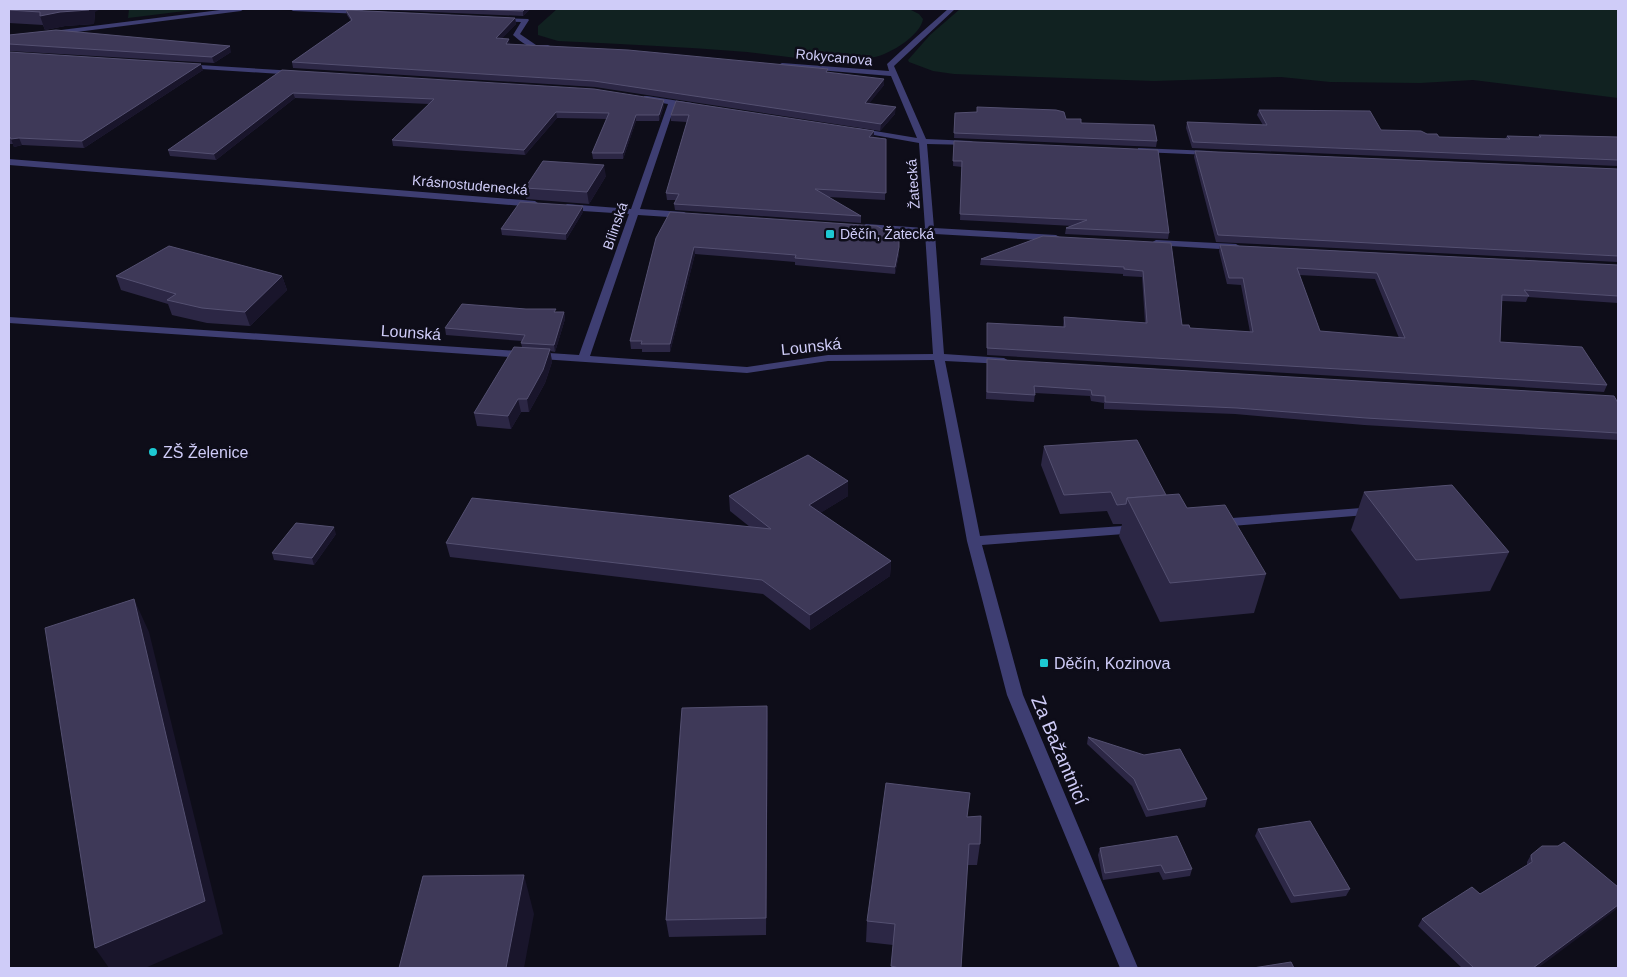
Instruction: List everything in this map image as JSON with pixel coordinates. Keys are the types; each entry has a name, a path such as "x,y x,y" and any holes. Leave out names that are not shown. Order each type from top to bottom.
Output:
{"street":[{"path":"46,34 241,9"},
{"path":"293,9 371,12"},
{"path":"894,74 890,66 916,40 952,9"},
{"path":"487,18 526,20 516,35 535,47 554,48"},
{"name":"Rokycanova","path":"777,64 894,74"},
{"path":"182,66 308,74"},
{"name":"Žatecká","path":"894,74 923,141 939,357"},
{"path":"634,96 701,106"},
{"name":"Bílinská","path":"583,360 672,102"},
{"path":"846,129 923,141 983,143"},
{"path":"1132,150 1221,153"},
{"name":"Krásnostudenecká","path":"9,162 693,216"},
{"path":"861,227 1069,239"},
{"path":"1149,243 1249,248"},
{"name":"Lounská","path":"9,320 747,370 828,358 939,357 1018,362"},
{"name":"Za Bažantnicí","path":"939,357 974,541 1016,695 1129,968"},
{"path":"1210,524 1387,510"},
{"path":"974,541 1151,528"}],"shaded area":[{"path":"129,9 201,9 128,18"},
{"path":"557,9 909,9 919,14 923,19 917,31 911,37 889,52 875,57 843,61 723,50 558,41 538,35 538,26"},
{"path":"960,9 1618,9 1618,98 1473,80 1420,83 1330,82 1281,77 1154,81 954,74 933,71 909,62 908,60 930,35"}],"building":[{"path":"9,9 89,10 60,12 40,16 40,12"},
{"path":"469,9 525,9 523,11"},
{"path":"346,10 515,18 496,38 509,39 506,44 628,50 828,69 826,72 884,79 865,103 896,107 881,124 594,81 292,62 352,20"},
{"path":"56,30 230,46 212,57 9,44 9,35"},
{"path":"9,52 201,64 82,141 11,139 9,137"},
{"path":"282,70 594,89 664,100 659,115 636,115 623,153 592,153 609,113 556,112 524,150 392,140 434,99 293,93 214,154 168,150"},
{"path":"676,101 874,131 869,137 886,139 886,193 815,189 861,216 674,204 679,194 666,193 689,115 671,115"},
{"path":"977,107 1056,110 1064,112 1066,119 1081,119 1081,123 1154,125 1157,141 954,133 955,113 977,112"},
{"path":"1259,110 1370,111 1381,130 1421,131 1427,134 1437,134 1439,137 1510,139 1507,136 1541,137 1539,135 1618,137 1618,160 1193,142 1187,122 1267,125"},
{"path":"954,141 1158,150 1169,233 1066,228 1087,220 960,214 962,161 953,161"},
{"path":"1195,151 1618,169 1618,256 1218,235"},
{"path":"543,161 604,165 587,192 525,188"},
{"path":"520,202 583,206 566,234 501,229"},
{"path":"670,212 877,226 899,239 899,247 895,267 795,258 796,255 694,247 670,344 641,344 642,341 630,341 656,238"},
{"path":"1043,236 1171,243 1182,325 1189,325 1190,328 1253,332 1243,278 1229,278 1220,245 1618,265 1618,296 1524,290 1529,296 1502,295 1500,342 1582,347 1607,385 987,348 987,323 1065,327 1064,317 1147,323 1143,271 1124,269 1124,267 981,259","holes":["1297,268 1377,273 1405,338 1320,331"]},
{"path":"169,246 282,276 245,312 202,308 167,300 176,294 116,276"},
{"path":"462,304 526,309 556,309 554,312 564,312 554,345 521,343 525,335 445,328"},
{"path":"514,347 550,349 543,370 527,399 518,399 508,416 474,413"},
{"path":"987,359 1614,396 1618,403 1618,433 1366,418 1237,408 1105,402 1105,396 1092,395 1091,390 1034,386 1035,395 987,392"},
{"path":"1137,440 1166,495 1127,498 1126,504 1117,505 1111,492 1064,495 1044,446"},
{"path":"808,455 848,481 809,505 891,561 810,615 762,580 446,543 472,498 771,529 729,496"},
{"path":"1452,485 1509,552 1416,560 1364,492"},
{"path":"1179,494 1187,508 1225,505 1266,574 1170,583 1127,498"},
{"path":"296,523 334,527 312,558 272,553"},
{"path":"134,599 205,901 95,948 45,628"},
{"path":"767,706 766,918 666,920 682,708"},
{"path":"1088,737 1144,755 1180,749 1207,799 1148,810 1134,779"},
{"path":"886,783 970,793 967,817 981,816 980,844 969,844 961,968 899,968 891,966 895,924 867,921"},
{"path":"1310,821 1350,889 1294,896 1258,829"},
{"path":"1177,836 1192,869 1165,873 1161,865 1105,873 1100,848"},
{"path":"1564,842 1618,887 1618,905 1533,968 1474,968 1422,919 1472,887 1480,894 1532,862 1531,855 1542,846 1558,846"},
{"path":"524,875 506,968 399,968 423,876"},
{"path":"1291,962 1294,968 1253,968"}],"place":[{"name":"Děčín, Žatecká","path":"830,234"},
{"name":"ZŠ Želenice","path":"153,452"},
{"name":"Děčín, Kozinova","path":"1044,663"}]}
